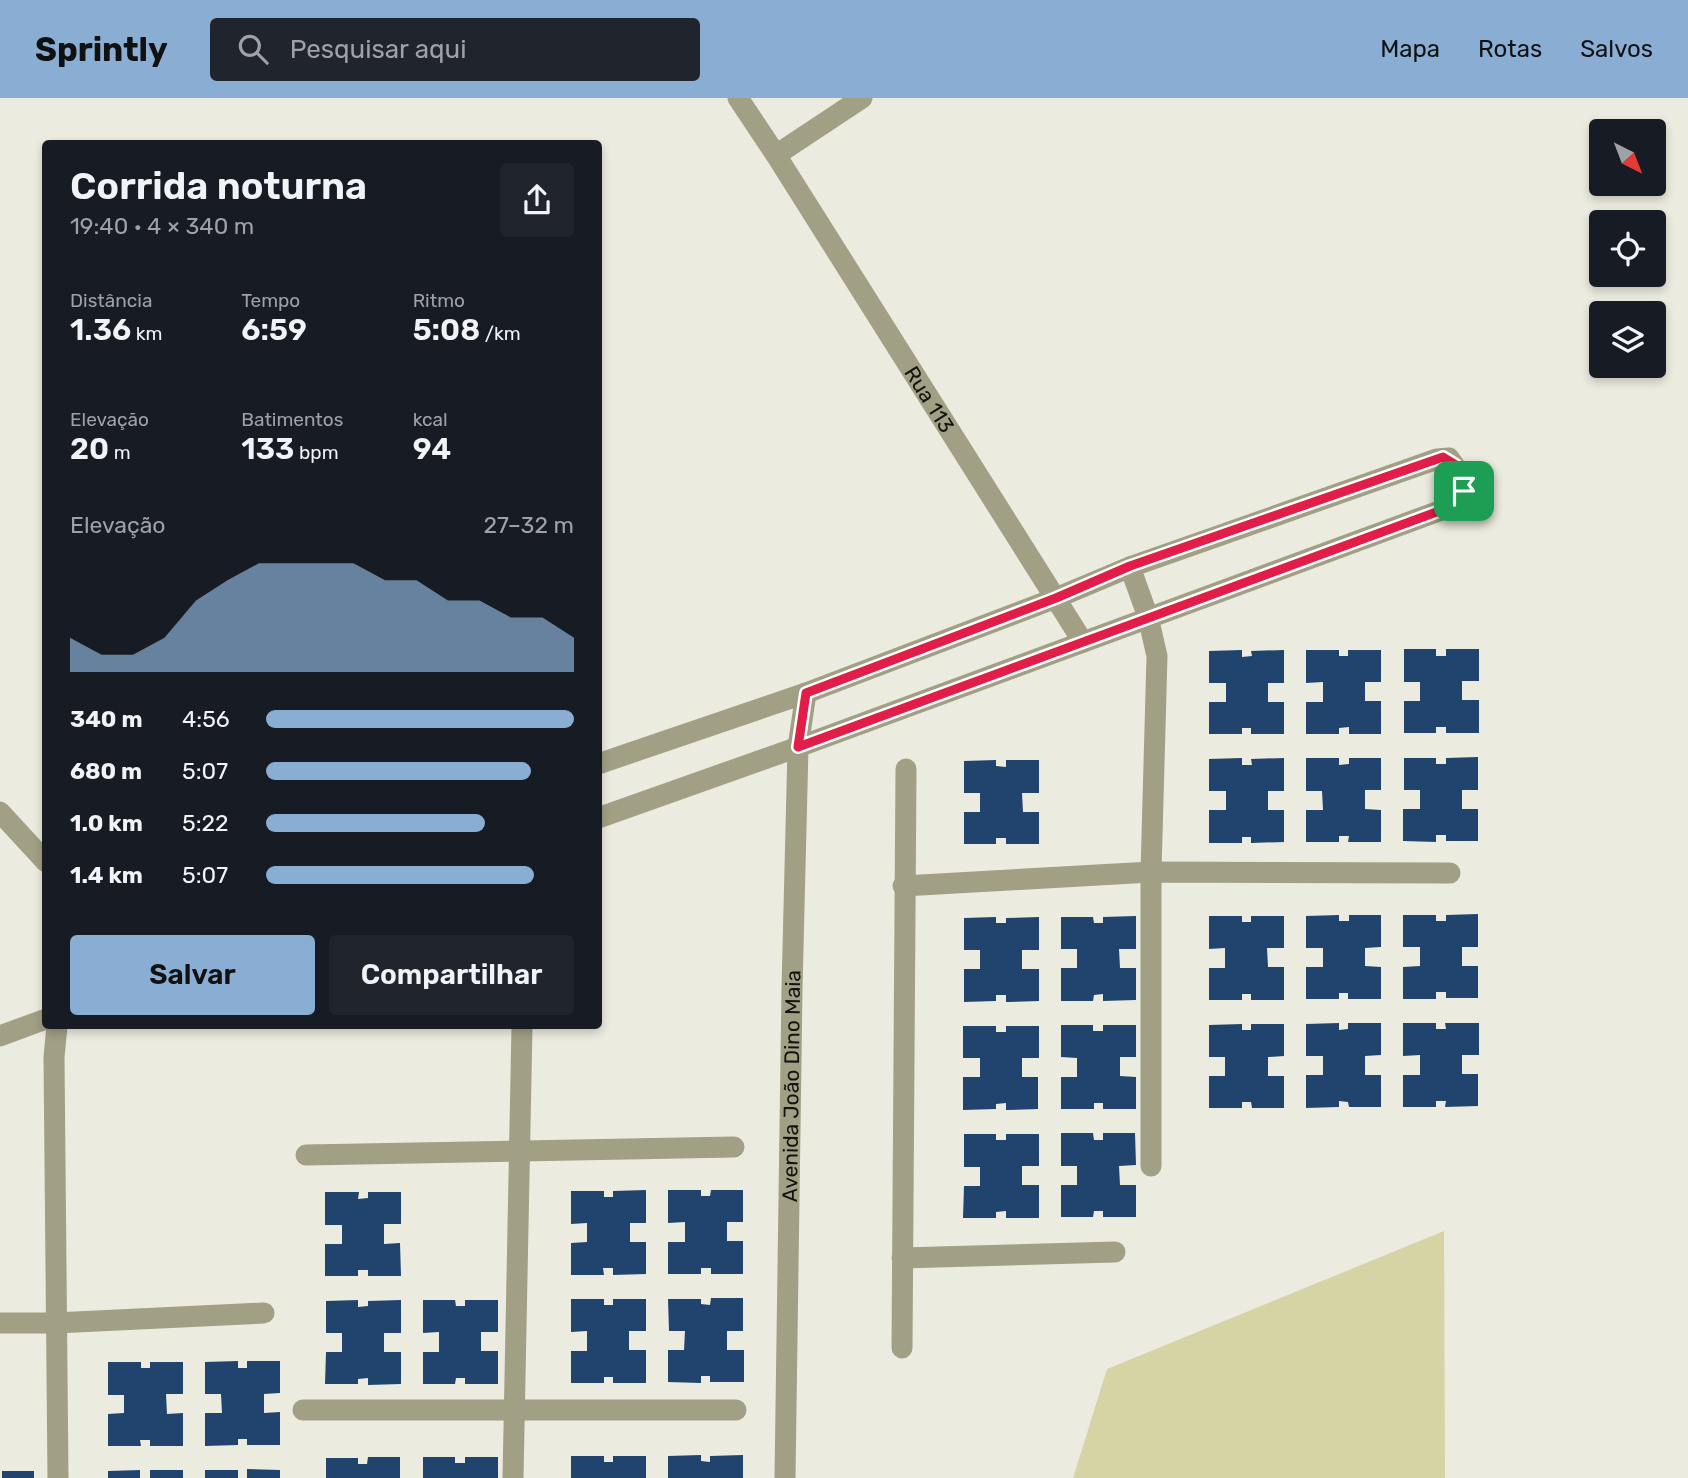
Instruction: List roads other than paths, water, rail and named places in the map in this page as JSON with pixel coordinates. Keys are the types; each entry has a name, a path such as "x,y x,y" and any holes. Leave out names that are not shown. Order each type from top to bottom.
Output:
{"street":[{"name":"Rua 113","path":"738,98 1083,642"},
{"path":"776,155 862,98"},
{"path":"602,763 806,693 1056,598 1130,566 1437,459 1449,458 1459,472 1463,495 1450,507 602,817"},
{"path":"1130,566 1148,617 1157,656 1152,872 1151,1166"},
{"name":"Avenida João Dino Maia","path":"785,1478 798,747 806,693"},
{"path":"902,1348 905,769"},
{"path":"0,812 42,858"},
{"path":"904,886 1152,872 1450,873"},
{"path":"0,1036 42,1020"},
{"path":"57,1029 54,1057 58,1478"},
{"path":"513,1478 522,1029"},
{"path":"306,1155 734,1147"},
{"path":"902,1258 1115,1252"},
{"path":"0,1323 264,1313"},
{"path":"303,1410 736,1410"}]}
